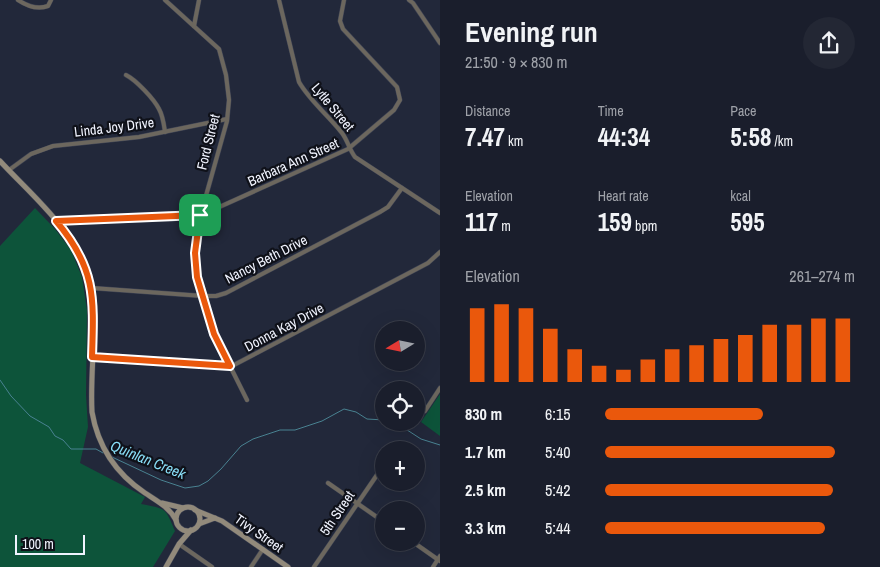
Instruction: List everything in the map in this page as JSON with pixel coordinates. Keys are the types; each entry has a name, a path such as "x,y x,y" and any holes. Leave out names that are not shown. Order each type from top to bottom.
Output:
{"main road":[{"path":"0,161 67,233 81,256 89,275 94,312 92,357 92,412 94,426 103,449 118,471 137,488 162,503 173,514 180,527 179,544"},
{"path":"162,503 184,508 188,507 195,510 199,516 198,524 179,544 166,567"},
{"path":"176,520 178,513 184,508"},
{"name":"Tivy Street","path":"195,510 230,526 288,567"},
{"name":"Tivy Street","path":"198,524 216,518"},
{"path":"180,527 192,530"}],"street":[{"path":"18,0 28,6 40,8 48,6 50,0"},
{"name":"Ford Street","path":"165,0 219,49 228,87 227,119 200,215 195,259 197,277 214,334 247,400"},
{"path":"194,26 199,0"},
{"name":"Lytle Street","path":"279,0 299,82 305,92 340,131 355,157 440,214"},
{"name":"Barbara Ann Street","path":"56,221 200,215 350,148 394,110 400,100 397,87 343,28 340,20 344,0"},
{"path":"409,0 440,43"},
{"path":"126,75 134,80 157,106 162,116 165,132"},
{"name":"Linda Joy Drive","path":"9,170 31,154 53,146 139,137 227,119"},
{"name":"Nancy Beth Drive","path":"92,288 203,296 216,296 226,293 380,212 388,206 402,188"},
{"name":"Donna Kay Drive","path":"92,357 230,366 238,364 428,263 440,252"},
{"path":"425,411 440,388"},
{"name":"5th Street","path":"314,567 375,478"},
{"path":"328,483 375,516"},
{"path":"179,544 212,567"},
{"path":"251,567 263,549"},
{"path":"425,550 439,559 432,567"}],"green space":[{"path":"35,208 55,229 71,250 82,277 87,310 86,395 88,427 80,463 145,497 141,504 160,508 169,517 175,531 153,567 0,567 0,246"},
{"path":"440,394 440,436 425,425 425,416"}],"waterway":[{"name":"Quinlan Creek","path":"0,380 11,396 30,416 49,427 55,436 63,440 71,449 96,449 103,453"},
{"name":"Quinlan Creek","path":"112,457 161,480 185,488 199,486 208,481 241,446 253,439 280,430 295,430 322,421 344,409 356,412 367,419 375,419"},
{"name":"Quinlan Creek","path":"409,431 421,439 440,445"}],"route":[{"path":"200,215 195,253 197,277 214,334 230,366 92,357 94,312 89,275 73,242 56,221 200,215"}]}
